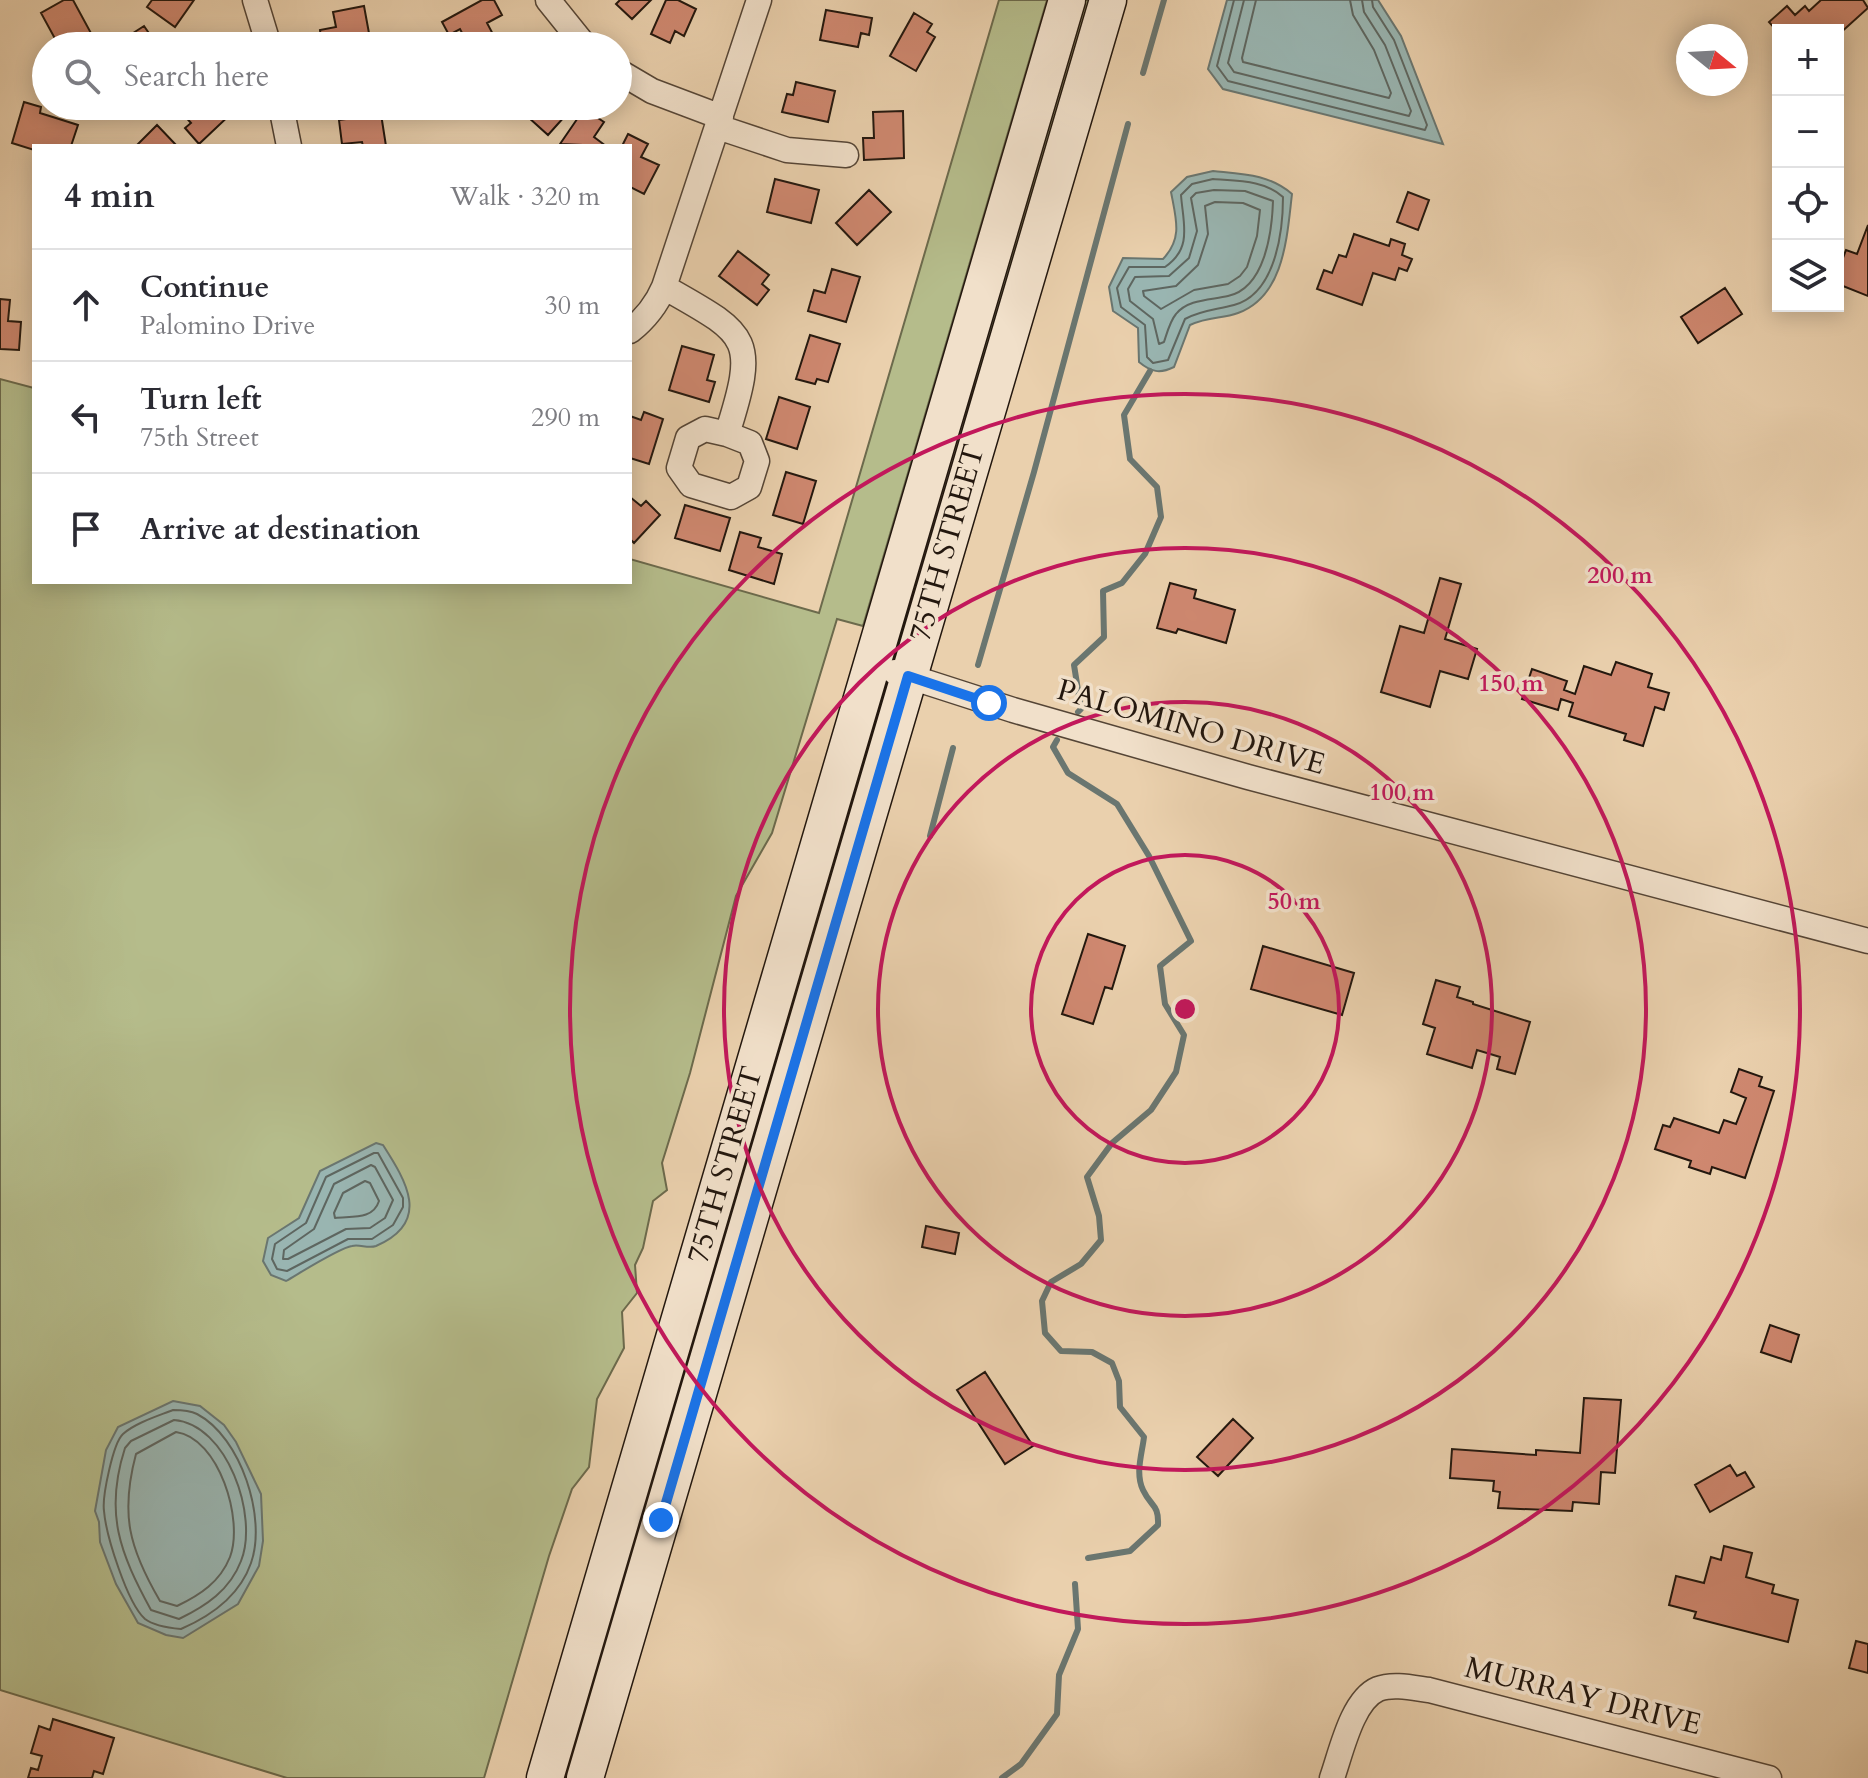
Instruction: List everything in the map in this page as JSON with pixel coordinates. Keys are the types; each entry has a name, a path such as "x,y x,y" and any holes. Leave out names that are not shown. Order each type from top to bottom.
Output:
{"main road":[{"name":"75TH STREET","path":"585,1778 890,671 1067,0"},
{"name":"75TH STREET","path":"545,1778 890,671 1108,0"}],"street":[{"path":"255,0 265,32"},
{"path":"548,0 574,32"},
{"path":"632,329 658,301 664,287 759,0"},
{"path":"632,79 719,122 787,150 846,155"},
{"path":"284,120 289,144"},
{"path":"664,287 727,325 743,349 744,378 727,434"},
{"name":"PALOMINO DRIVE","path":"890,671 1013,710 1248,777 1868,941"},
{"name":"MURRAY DRIVE","path":"1332,1778 1348,1731 1363,1700 1379,1689 1401,1686 1429,1690 1769,1778"}],"green space":[{"path":"999,0 1047,0 863,626 837,619 772,833 736,896 690,1073 662,1163 667,1190 653,1201 643,1248 635,1265 637,1293 622,1312 624,1348 597,1399 589,1467 572,1489 549,1556 484,1778 287,1778 0,1690 0,379 32,387 32,584 632,584 632,560 819,613"},
{"path":"1081,0 1094,0 958,452 995,289"},
{"path":"888,687 572,1778 559,1778 882,689"}],"water":[{"path":"1227,0 1378,0 1401,36 1443,144 1223,89 1208,69"},
{"path":"1213,171 1265,179 1292,194 1281,262 1266,293 1254,305 1238,313 1190,325 1174,367 1164,371 1152,370 1139,362 1138,328 1113,311 1109,287 1123,258 1163,259 1176,236 1171,192 1187,177"},
{"path":"376,1143 383,1145 406,1186 409,1213 404,1225 376,1246 346,1248 286,1281 271,1275 263,1261 268,1238 299,1218 320,1171"},
{"path":"173,1401 200,1406 224,1425 236,1442 261,1494 263,1541 259,1566 238,1604 183,1638 166,1635 138,1623 116,1584 100,1542 95,1511 106,1450 118,1427"}],"building":[{"path":"64,0 73,0 90,32 51,32 41,13"},
{"path":"152,0 194,0 175,27 147,7"},
{"path":"482,0 494,0 502,15 487,23 492,32 462,32 460,29 447,32 442,22"},
{"path":"620,0 651,0 632,19 616,4"},
{"path":"666,0 678,0 696,9 684,36 675,31 670,43 651,34"},
{"path":"1821,0 1863,0 1868,8 1844,30 1844,24 1772,25 1769,22 1787,6 1795,15 1805,6 1809,11"},
{"path":"364,6 369,32 320,32 336,27 333,12"},
{"path":"826,10 872,18 869,35 861,33 858,47 820,40"},
{"path":"914,13 932,24 927,32 935,37 916,71 890,56"},
{"path":"144,26 148,32 135,32"},
{"path":"796,82 835,91 828,122 782,112 787,94 793,95"},
{"path":"24,102 32,104 32,120 62,120 78,125 72,144 32,144 32,149 12,143"},
{"path":"903,111 904,158 864,160 863,138 874,138 873,112"},
{"path":"188,120 224,120 199,144 185,128 191,123"},
{"path":"339,120 382,120 386,144 342,144"},
{"path":"531,120 561,120 548,135"},
{"path":"576,120 604,122 594,137 603,144 560,144"},
{"path":"157,125 175,144 138,144"},
{"path":"628,134 648,144 641,157 659,165 644,194 632,188 632,144 623,144"},
{"path":"775,179 819,190 811,223 767,212"},
{"path":"869,190 891,212 857,245 836,223"},
{"path":"1408,192 1429,200 1418,230 1397,222"},
{"path":"1868,225 1868,296 1844,286 1846,250 1857,254"},
{"path":"1354,234 1389,246 1391,239 1405,244 1402,255 1412,259 1407,271 1399,268 1395,280 1373,273 1362,305 1317,289 1324,270 1332,273 1339,255 1346,257"},
{"path":"738,251 769,275 762,284 769,290 757,305 719,276"},
{"path":"832,269 860,277 846,322 808,311 814,290 825,293"},
{"path":"1725,288 1742,314 1698,343 1681,317"},
{"path":"0,299 10,300 8,321 21,322 19,350 0,349"},
{"path":"810,335 840,344 828,382 817,379 815,384 796,379"},
{"path":"682,346 714,355 707,380 715,382 709,402 669,390"},
{"path":"779,397 810,407 797,449 766,439"},
{"path":"644,412 663,419 649,464 632,459 632,417 641,420"},
{"path":"786,472 816,481 803,524 773,515"},
{"path":"632,499 641,506 646,501 660,515 634,543"},
{"path":"685,505 730,518 720,551 675,538"},
{"path":"740,532 761,538 758,547 782,554 774,584 729,570"},
{"path":"1440,578 1461,584 1445,639 1477,649 1468,679 1440,671 1430,707 1381,692 1400,626 1424,633"},
{"path":"1170,583 1196,590 1194,598 1235,610 1226,643 1178,629 1176,633 1157,628"},
{"path":"1616,662 1652,674 1648,687 1669,693 1664,710 1655,707 1643,746 1624,740 1626,734 1569,716 1573,703 1561,699 1558,710 1522,699 1532,669 1567,681 1564,690 1575,694 1584,666 1611,675"},
{"path":"1088,934 1125,946 1112,989 1105,987 1093,1024 1062,1014"},
{"path":"1263,946 1354,973 1342,1015 1251,989"},
{"path":"1436,980 1460,987 1457,997 1530,1022 1515,1074 1497,1069 1500,1057 1477,1050 1472,1068 1427,1054 1435,1028 1423,1024"},
{"path":"1739,1069 1762,1077 1759,1086 1774,1091 1745,1178 1712,1167 1710,1174 1689,1167 1691,1161 1655,1149 1663,1125 1670,1127 1674,1118 1719,1133 1724,1120 1736,1124 1746,1098 1731,1092"},
{"path":"926,1226 959,1233 955,1254 922,1247"},
{"path":"1770,1325 1799,1335 1791,1362 1761,1352"},
{"path":"985,1372 1033,1446 1005,1464 957,1390"},
{"path":"1584,1398 1621,1400 1615,1473 1601,1472 1599,1504 1573,1502 1572,1511 1498,1508 1500,1492 1493,1491 1494,1481 1450,1478 1452,1449 1536,1455 1536,1450 1580,1453"},
{"path":"1233,1419 1253,1438 1218,1476 1197,1457"},
{"path":"1730,1465 1737,1476 1745,1472 1754,1487 1710,1512 1695,1485"},
{"path":"1724,1546 1752,1553 1746,1577 1774,1585 1772,1593 1798,1600 1788,1642 1694,1618 1696,1612 1669,1605 1676,1576 1704,1583 1711,1557 1721,1560"},
{"path":"1856,1641 1868,1644 1868,1673 1849,1668"},
{"path":"53,1719 114,1738 103,1774 94,1771 92,1778 28,1778 31,1768 38,1770 42,1756 31,1753 39,1726 50,1730"}],"waterway":[{"path":"1143,73 1164,0"},
{"path":"978,665 1128,124"},
{"path":"1078,712 1081,709 1074,665 1104,637 1103,591 1122,583 1145,554 1161,517 1157,487 1130,459 1124,415 1150,371"},
{"path":"1057,740 1053,747 1068,773 1117,804 1149,856 1191,941 1160,966 1165,1004 1184,1035 1176,1072 1151,1110 1112,1143 1087,1177 1099,1216 1101,1240 1081,1264 1051,1282 1042,1301 1045,1333 1061,1351 1092,1352 1112,1363 1119,1381 1120,1407 1144,1437 1140,1477 1143,1490 1156,1509 1158,1525 1130,1551 1088,1558"},
{"path":"930,836 953,748"},
{"path":"1002,1778 1021,1764 1057,1714 1059,1675 1078,1629 1075,1584"}],"route":[{"path":"661,1520 908,676 989,703"}]}
